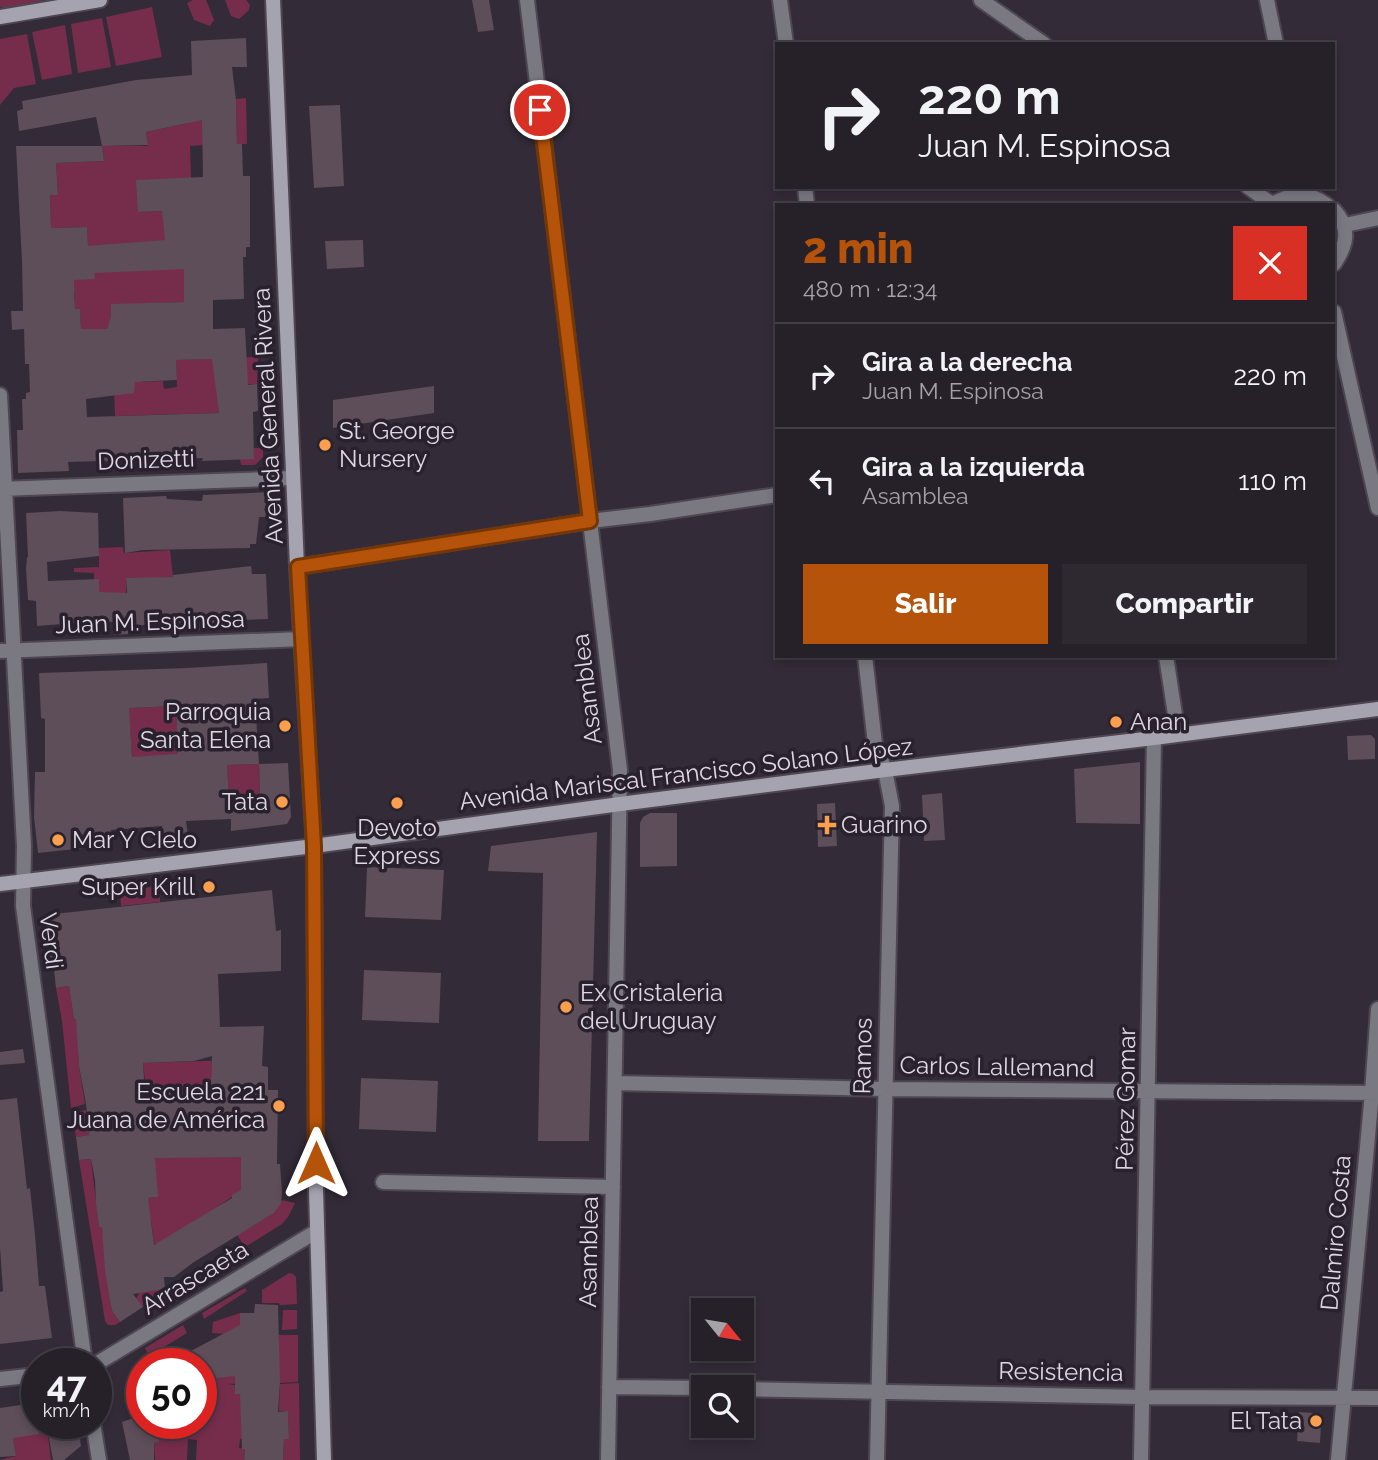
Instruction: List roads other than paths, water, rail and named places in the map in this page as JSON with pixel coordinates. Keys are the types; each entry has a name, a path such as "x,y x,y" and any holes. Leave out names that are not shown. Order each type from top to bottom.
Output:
{"main road":[{"path":"0,18 100,0"},
{"name":"Avenida General Rivera","path":"273,0 293,478 314,846 317,1231 324,1460"},
{"name":"Avenida Mariscal Francisco Solano López","path":"0,884 1378,709"}],"street":[{"name":"Asamblea","path":"527,0 620,771 608,1460"},
{"path":"780,0 786,42"},
{"path":"981,0 1041,42"},
{"path":"1267,0 1276,42"},
{"path":"1251,189 1271,203"},
{"path":"1274,203 1290,195 1308,191 1324,203"},
{"path":"1335,210 1345,225 1346,236 1335,262"},
{"path":"1345,225 1378,218"},
{"path":"1335,316 1378,508"},
{"name":"Verdi","path":"0,395 7,651 24,846 23,906 83,1348"},
{"name":"Donizetti","path":"3,489 293,478"},
{"path":"298,567 775,495"},
{"name":"Juan M. Espinosa","path":"7,651 302,639"},
{"name":"Ramos","path":"865,658 875,744 885,770 891,806 877,1460"},
{"path":"1166,658 1178,734"},
{"name":"Pérez Gomar","path":"1141,1460 1154,738"},
{"name":"Dalmiro Costa","path":"1338,1460 1375,1093 1378,1010"},
{"name":"Carlos Lallemand","path":"615,1083 886,1089 1375,1093"},
{"path":"383,1182 613,1186"},
{"name":"Arrascaeta","path":"112,1354 317,1231"},
{"path":"0,1379 21,1377"},
{"path":"609,1387 691,1388"},
{"name":"Resistencia","path":"754,1389 1142,1397 1378,1398"},
{"path":"96,1439 99,1460"}],"place":[{"name":"St. George Nursery","path":"325,445"},
{"name":"Anan","path":"1116,722"},
{"name":"Parroquia Santa Elena","path":"285,726"},
{"name":"Tata","path":"282,802"},
{"name":"Devoto Express","path":"397,803"},
{"name":"Guarino","path":"827,825"},
{"name":"Mar Y CIelo","path":"58,840"},
{"name":"Super Krill","path":"209,887"},
{"name":"Ex Cristaleria del Uruguay","path":"566,1007"},
{"name":"Escuela 221 Juana de América","path":"279,1106"},
{"name":"El Tata","path":"1316,1421"}]}
